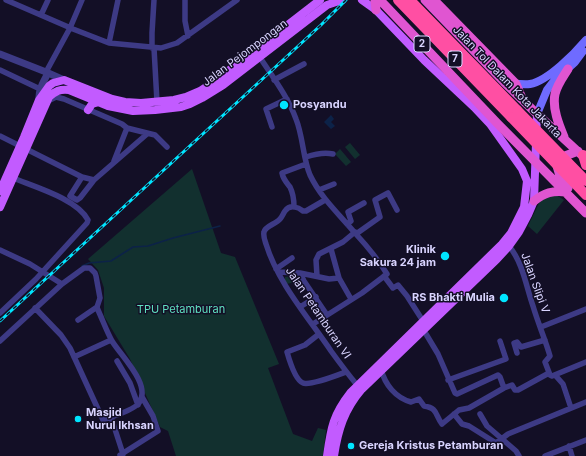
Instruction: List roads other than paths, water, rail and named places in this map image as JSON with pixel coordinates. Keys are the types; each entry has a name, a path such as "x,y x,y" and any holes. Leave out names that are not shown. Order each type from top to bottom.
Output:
{"highway":[{"path":"375,0 376,10"},
{"name":"2","path":"380,0 464,88 483,112 497,123 586,213"},
{"name":"Jalan Tol Dalam Kota Jakarta","path":"398,0 586,195"},
{"name":"Jalan Tol Dalam Kota Jakarta","path":"410,0 586,181"},
{"path":"425,0 504,82 583,157"},
{"path":"434,0 516,84 522,99"},
{"path":"565,140 557,118 554,99 558,86 568,69"},
{"path":"497,123 521,125 532,121 537,114"},
{"path":"576,202 560,176 557,166 565,156 583,157"},
{"path":"534,201 547,192 566,192"}],"main road":[{"name":"Jalan Pejompongan","path":"64,80 112,99 141,103 174,100 193,95 218,79 320,0"},
{"name":"Jalan Pejompongan","path":"48,101 55,92 64,89 73,91 108,106 133,111 181,107 197,101 213,92 327,5 342,0"},
{"path":"334,456 337,436 345,413 359,392 511,233 524,207 527,181 522,169 483,112 424,60 376,10 362,0"},
{"path":"504,82 530,85 541,80 573,56 586,40"},
{"path":"327,456 330,430 334,418 343,402 357,385 509,246 519,232 534,201 537,114 547,90 586,48"},
{"path":"0,207 13,178 39,100 49,86 64,80"},
{"path":"27,138 48,101"},
{"path":"88,110 92,104 99,102"},
{"path":"0,191 23,148"}],"street":[{"path":"8,0 70,28 109,43 153,48 174,45 237,0"},
{"path":"41,15 48,0"},
{"path":"39,100 38,95 47,72 70,28 82,0"},
{"path":"109,43 118,0"},
{"path":"154,0 152,33 158,102"},
{"path":"185,0 185,21 188,36"},
{"name":"Jalan Pejompongan","path":"0,54 64,80"},
{"path":"259,56 287,99 296,119 306,157 306,164 310,175 325,200 356,233 381,264 386,274 384,276 393,288 398,285 407,296 438,354 448,380 455,393 457,394 498,375 504,388"},
{"path":"274,80 304,64"},
{"path":"0,70 40,89"},
{"path":"48,101 56,97 60,98 122,124 127,128 155,135 167,147"},
{"path":"272,127 266,109 287,99"},
{"path":"113,163 127,128"},
{"path":"82,177 70,196 77,200 94,180 147,134"},
{"path":"0,136 82,177 94,180"},
{"path":"306,157 328,153 333,154"},
{"path":"306,164 282,173 284,181 289,186 291,191 294,207 299,208 303,212 325,200"},
{"path":"0,313 36,279 87,223 88,220 86,215 68,201 13,178"},
{"path":"319,190 334,184"},
{"path":"317,276 317,258 319,254 343,242 380,217 375,200 388,193 397,210"},
{"path":"347,224 351,221 348,212 364,203"},
{"name":"Jalan Petamburan VI","path":"294,207 286,210 279,220 265,229 264,232 268,251 277,271 300,307 346,372 357,385"},
{"name":"Jalan Slipi V","path":"509,246 513,251 524,278 532,306 541,327 586,309"},
{"path":"331,249 339,278 352,299"},
{"path":"0,250 43,271 62,284"},
{"path":"277,271 292,258"},
{"path":"0,341 62,284 84,268 90,268 96,276 100,298 98,307 111,340 135,373 141,386 142,397 153,416 158,431 122,455 112,417"},
{"path":"277,271 339,278"},
{"path":"300,273 327,315"},
{"path":"313,324 362,293 384,276"},
{"path":"300,307 316,297"},
{"path":"78,320 98,307"},
{"path":"35,308 60,335 74,357 103,420 138,405 142,397"},
{"path":"541,327 550,356 545,362 552,374 562,384 571,408"},
{"path":"319,334 305,345 287,352 290,362 299,379 302,383 309,383 346,372"},
{"path":"74,357 111,340"},
{"path":"517,353 514,343 516,342 521,347 545,340"},
{"path":"448,380 506,359 500,341"},
{"path":"117,361 130,383 138,405"},
{"path":"381,369 383,378 399,398 411,402 419,399 424,406 432,408 436,412 441,424 443,424 459,410 475,405 504,388 512,385 515,390 518,390 552,374 586,362"},
{"path":"454,414 464,426 469,426 497,443 530,424 586,402"},
{"path":"480,414 486,426 516,451 519,456"},
{"path":"545,456 586,440"},
{"path":"569,446 572,456"}],"water":[{"path":"331,115 334,119 331,122 335,126 331,129 324,122"}],"waterway":[{"path":"82,266 89,263 111,261 133,247 148,246 220,226"}],"railway":[{"path":"0,321 321,25 346,0"}],"place":[{"name":"Posyandu","path":"284,105"},
{"name":"Klinik Sakura 24 jam","path":"445,256"},
{"name":"RS Bhakti Mulia","path":"504,298"},
{"name":"Masjid Nurul Ikhsan","path":"78,419"},
{"name":"Gereja Kristus Petamburan","path":"351,446"}],"park label":[{"name":"TPU Petamburan","path":"181,310"}]}
